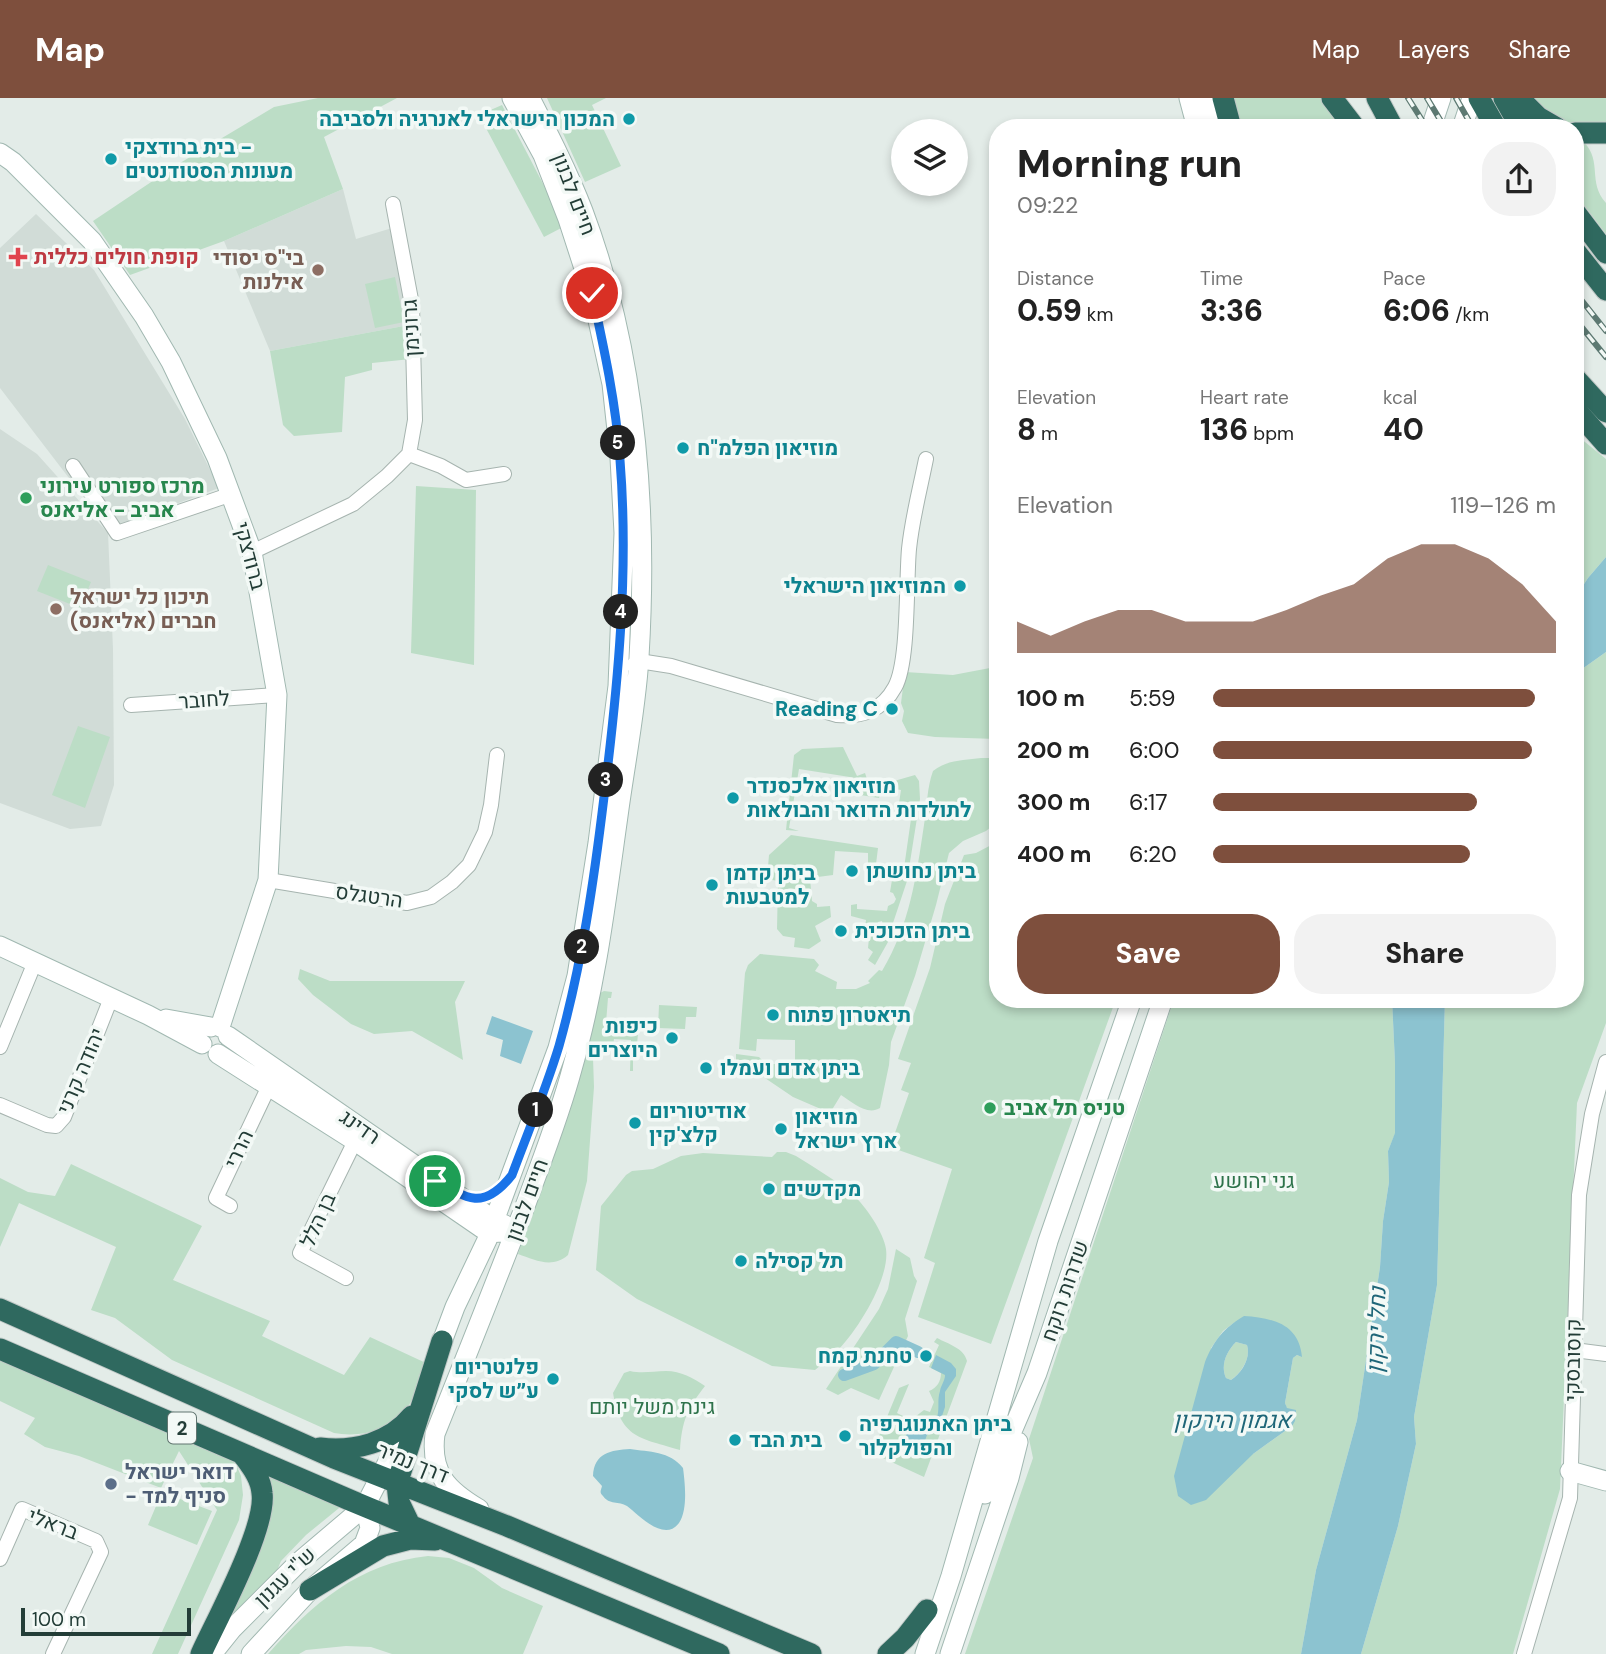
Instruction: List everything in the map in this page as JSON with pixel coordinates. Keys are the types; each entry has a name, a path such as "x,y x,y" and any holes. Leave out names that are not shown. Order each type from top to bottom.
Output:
{"highway":[{"path":"1223,98 1229,119"},
{"path":"1377,98 1388,119"},
{"path":"1479,98 1491,119"},
{"path":"1504,98 1516,119"},
{"path":"1522,101 1541,119"},
{"path":"1584,133 1606,133"},
{"path":"1584,224 1606,253"},
{"path":"1584,262 1606,289"},
{"path":"1584,388 1606,412"},
{"path":"1584,419 1606,444"},
{"path":"1584,433 1606,450"},
{"name":"דרך נמיר","path":"0,1309 334,1458 507,1526 811,1654"},
{"path":"334,1458 346,1470 365,1506 389,1480 442,1341"},
{"name":"2","path":"0,1349 243,1455 719,1654"},
{"path":"308,1445 337,1449 372,1444 398,1431 412,1416"},
{"path":"201,1654 261,1518 262,1489 257,1475 243,1455"},
{"path":"389,1480 410,1525"},
{"path":"310,1590 383,1546 410,1539 448,1541"},
{"path":"888,1654 905,1638 927,1610"}],"main road":[{"name":"חיים לבנון","path":"389,1480 455,1307 512,1175 558,1048 577,976 598,843 618,686 624,533 612,384 592,293 568,219 543,155 512,98"},
{"path":"1189,98 1195,119"},
{"path":"1206,98 1211,119"},
{"path":"1434,119 1441,98"},
{"path":"1465,119 1472,98"},
{"name":"חיים לבנון","path":"507,1526 452,1491 435,1466 435,1434 556,1123 592,992 639,661 643,537 638,460 628,383 608,293 583,213 535,102"},
{"name":"ברודצקי","path":"0,153 13,162 92,241 144,316 218,458 252,551 277,695 268,880 216,1038"},
{"name":"רדינג","path":"0,946 148,1015 216,1038 491,1227 516,1230"},
{"name":"שדרות רוקח","path":"925,1654 951,1576 1048,1241 1129,1008"},
{"name":"שדרות רוקח","path":"951,1576 1037,1373 1160,1008"},
{"name":"רדינג","path":"216,1038 269,1086 355,1141 429,1182"},
{"path":"455,1307 471,1248 466,1224 456,1202 487,1197 501,1188 512,1175"},
{"path":"913,1654 1048,1241"},
{"path":"950,1654 1009,1478 1037,1373"},
{"path":"1570,1471 1606,1481"},
{"name":"ש''י עגנון","path":"212,1654 232,1629 299,1562 365,1506 370,1520 368,1538 310,1590 251,1654"}],"street":[{"name":"גרונימן","path":"393,204 412,305 415,419 409,454"},
{"path":"252,551 353,504 409,454 441,466 466,480 504,474"},
{"path":"618,686 629,669 639,661 671,666 837,715 859,716 873,711 897,685 902,665 909,547 926,459"},
{"path":"73,466 117,533 232,494"},
{"name":"לחובר","path":"131,705 277,695"},
{"name":"הרטגלס","path":"268,880 407,903 431,897 452,882 468,864 485,832 498,755"},
{"path":"0,1047 35,962"},
{"name":"יהודה קרני","path":"0,1105 47,1125 56,1126 64,1117 111,999"},
{"name":"קוסובסקי","path":"1524,1654 1570,1498 1579,1195 1592,1114 1606,1062"},
{"name":"הררי","path":"230,1206 216,1198 269,1086"},
{"name":"בן הלל","path":"346,1278 300,1253 355,1141"},
{"path":"1574,1350 1606,1354"},
{"name":"בראלי","path":"0,1559 22,1509 96,1541 101,1552 52,1654"}],"shaded area":[{"name":"בי\"ס יסודי אילנות","path":"343,189 356,239 392,228 409,325 270,351 224,241"},
{"path":"36,214 94,270 185,419 219,488 108,529 0,388 0,248"},
{"name":"תיכון כל ישראל חברים (אליאנס)","path":"0,429 37,454 108,533 113,649 114,785 101,826 70,829 0,803"}],"green space":[{"path":"318,98 397,98 324,137 343,189 224,241 130,275 93,221 175,166 274,107"},
{"path":"547,98 606,98 592,105 621,166 585,182"},
{"path":"1229,98 1322,98 1337,119 1235,119"},
{"path":"1530,98 1606,98 1606,125 1584,124 1584,119 1562,119"},
{"path":"502,105 565,226 544,237 479,115"},
{"path":"1584,142 1593,157 1597,187 1606,203 1606,234 1584,205"},
{"path":"395,277 404,322 375,328 365,284"},
{"path":"409,325 411,359 372,363 372,370 345,377 342,432 294,436 283,425 270,351"},
{"path":"1584,441 1606,459 1606,557 1584,584"},
{"path":"416,486 476,490 474,665 411,653"},
{"path":"48,565 91,582 80,608 37,591"},
{"path":"1606,652 1606,1023 1577,1103 1560,1489 1513,1654 1361,1654 1398,1526 1416,1444 1414,1417 1437,1285 1445,1008 1584,1008 1584,668"},
{"path":"989,668 989,739 908,733 902,721 904,711 901,703 905,672 953,675"},
{"path":"78,726 110,737 85,808 52,795"},
{"path":"843,747 857,776 865,773 870,788 915,775 919,781 920,799 907,881 893,923 883,926 882,921 878,922 878,935 886,937 888,942 875,965 868,960 873,952 868,948 870,928 865,929 866,920 851,916 851,905 857,904 857,909 887,911 888,906 896,899 890,892 892,880 873,878 871,865 868,864 868,853 835,851 833,875 810,878 812,901 817,907 830,906 831,917 815,926 821,941 809,949 794,947 795,938 783,936 777,929 778,881 767,879 769,855 791,835 878,848 875,872 903,875 911,819 897,816 901,790 882,787 879,798 854,794 856,778 799,769 789,828 799,831 786,830 794,755 802,749"},
{"path":"989,758 989,829 963,841 949,853 915,976 891,1042 880,1108 865,1109 841,1095 830,1113 793,1097 762,1076 736,1069 736,1054 759,1057 766,1064 795,1064 795,1040 757,1039 756,1051 739,1049 745,973 748,965 760,954 814,959 819,965 815,971 837,982 836,989 856,989 870,983 868,981 879,970 882,971 899,936 915,882 933,771 962,760"},
{"name":"טניס תל אביב","path":"989,846 989,1008 1113,1008 991,1344 918,1317 935,1263 924,1258 952,1169 890,1147 909,1093 901,1090 911,1063 898,1059 930,968 945,904 964,855 976,853"},
{"path":"300,969 330,981 465,981 455,1002 463,1060 412,1031 374,1034 351,1024 313,995 298,979"},
{"path":"604,991 612,992 611,998 608,998 606,1023 610,1028 619,1028 625,1020 639,1021 633,1071 630,1071 631,1040 614,1039 613,1045 596,1044 587,1181 568,1255 556,1262 537,1261 518,1254 574,1088 598,994"},
{"path":"659,1005 697,1007 696,1017 686,1017 685,1029 658,1028"},
{"name":"גני יהושע","path":"1171,1008 1392,1008 1395,1134 1388,1151 1389,1182 1380,1267 1357,1420 1316,1570 1301,1654 965,1654 1033,1458 1029,1439","holes":["1235,1322 1302,1357 1297,1355 1293,1358 1285,1403 1292,1426 1253,1454 1211,1348 1223,1331"]},
{"name":"תל קסילה","path":"777,1152 796,1156 853,1195 873,1220 886,1249 883,1274 864,1316 839,1349 815,1370 772,1366 637,1299 596,1270 601,1206 632,1171 653,1169 681,1156 703,1153 772,1157"},
{"path":"71,1164 202,1226 173,1280 270,1321 262,1336 344,1375 370,1337 428,1364 403,1414 386,1426 366,1433 334,1433 172,1360 115,1318 91,1310 116,1247 19,1203 0,1247 0,1178 28,1192 55,1196"},
{"path":"896,1249 910,1258 917,1281 905,1319 908,1336 879,1400 851,1388 838,1395 826,1389 879,1309 888,1289"},
{"path":"937,1338 959,1350 967,1361 924,1477 872,1453 899,1388 909,1384 897,1413 911,1420 924,1410 930,1412 934,1402 929,1391 936,1386 941,1376 941,1373 929,1367 939,1345 934,1342"},
{"path":"1236,1342 1247,1345 1248,1355 1242,1369 1231,1380 1226,1378 1224,1363"},
{"path":"0,1356 233,1457 241,1476 243,1495 239,1520 178,1654 152,1654 217,1510 179,1451 161,1488 79,1456 45,1447 24,1434 35,1418 0,1401"},
{"name":"גינת משל יותם","path":"677,1372 705,1386 686,1416 680,1450 644,1439 627,1428 621,1420 613,1393 624,1373"},
{"path":"257,1464 344,1504 306,1535 281,1561 273,1580 204,1654 246,1567"},
{"path":"162,1492 212,1511 197,1545 148,1525"},
{"path":"428,1556 449,1558 474,1568 502,1588 543,1606 523,1654 392,1654 371,1647 346,1646 306,1650 299,1654 268,1654 302,1619 339,1589 380,1567"}],"water":[{"path":"1606,557 1606,652 1584,668 1584,584"},
{"name":"נחל ירקון","path":"1392,1008 1445,1008 1437,1285 1414,1417 1416,1444 1398,1526 1361,1654 1301,1654 1316,1570 1357,1420 1380,1267 1389,1182 1388,1151 1395,1133"},
{"path":"492,1016 533,1031 521,1064 500,1056 503,1040 486,1034"},
{"name":"אגמון הירקון","path":"1244,1316 1274,1321 1290,1330 1296,1337 1302,1357 1297,1355 1293,1358 1285,1403 1287,1408 1296,1410 1295,1421 1253,1454 1206,1500 1191,1505 1178,1496 1174,1476 1205,1362 1220,1335","holes":["1236,1342 1247,1345 1247,1360 1242,1369 1231,1380 1226,1378 1224,1363 1230,1350"]},
{"path":"936,1355 951,1363 956,1369 956,1376 945,1392 945,1407 940,1422 927,1435 922,1449 917,1450 905,1442 906,1436 914,1427 933,1424 937,1416 945,1375 931,1368"},
{"path":"630,1449 666,1455 683,1468 684,1511 679,1523 673,1528 659,1529 627,1506 608,1501 601,1493 602,1486 593,1476 597,1462 610,1452"}],"waterway":[{"path":"844,1375 874,1364 896,1342 918,1352"}],"railway":[{"path":"1408,98 1421,119"},
{"path":"1427,98 1440,119"},
{"path":"1456,98 1468,119"},
{"path":"1584,303 1606,331"},
{"path":"1584,330 1606,357"}],"place":[{"name":"המכון הישראלי לאנרגיה ולסביבה","path":"629,119"},
{"name":"בית ברודצקי - מעונות הסטודנטים","path":"111,159"},
{"name":"קופת חולים כללית","path":"18,257"},
{"name":"בי\"ס יסודי אילנות","path":"318,270"},
{"name":"מוזיאון הפלמ\"ח","path":"683,448"},
{"name":"מרכז ספורט עירוני אביב - אליאנס","path":"26,498"},
{"name":"המוזיאון הישראלי","path":"960,586"},
{"name":"תיכון כל ישראל חברים (אליאנס)","path":"56,609"},
{"name":"Reading C","path":"892,709"},
{"name":"מוזיאון אלכסנדר לתולדות הדואר והבולאות","path":"733,798"},
{"name":"ביתן נחושתן","path":"852,871"},
{"name":"ביתן קדמן למטבעות","path":"712,885"},
{"name":"ביתן הזכוכית","path":"841,931"},
{"name":"תיאטרון פתוח","path":"773,1015"},
{"name":"כיפות היוצרים","path":"672,1038"},
{"name":"ביתן אדם ועמלו","path":"706,1068"},
{"name":"טניס תל אביב","path":"990,1108"},
{"name":"אודיטוריום קלצ'קין","path":"635,1123"},
{"name":"מוזיאון ארץ ישראל","path":"781,1129"},
{"name":"מקדשים","path":"769,1189"},
{"name":"תל קסילה","path":"741,1261"},
{"name":"טחנת קמח","path":"926,1356"},
{"name":"פלנטריום ע״ש לסקי","path":"553,1379"},
{"name":"ביתן האתנוגרפיה והפולקלור","path":"845,1436"},
{"name":"בית הבד","path":"735,1440"},
{"name":"דואר ישראל - סניף למד","path":"111,1484"}],"route":[{"path":"435,1181 433,1177 463,1196 474,1199 492,1195 512,1175 558,1048 577,976 598,843 618,686 624,533 612,384 592,293"}]}
